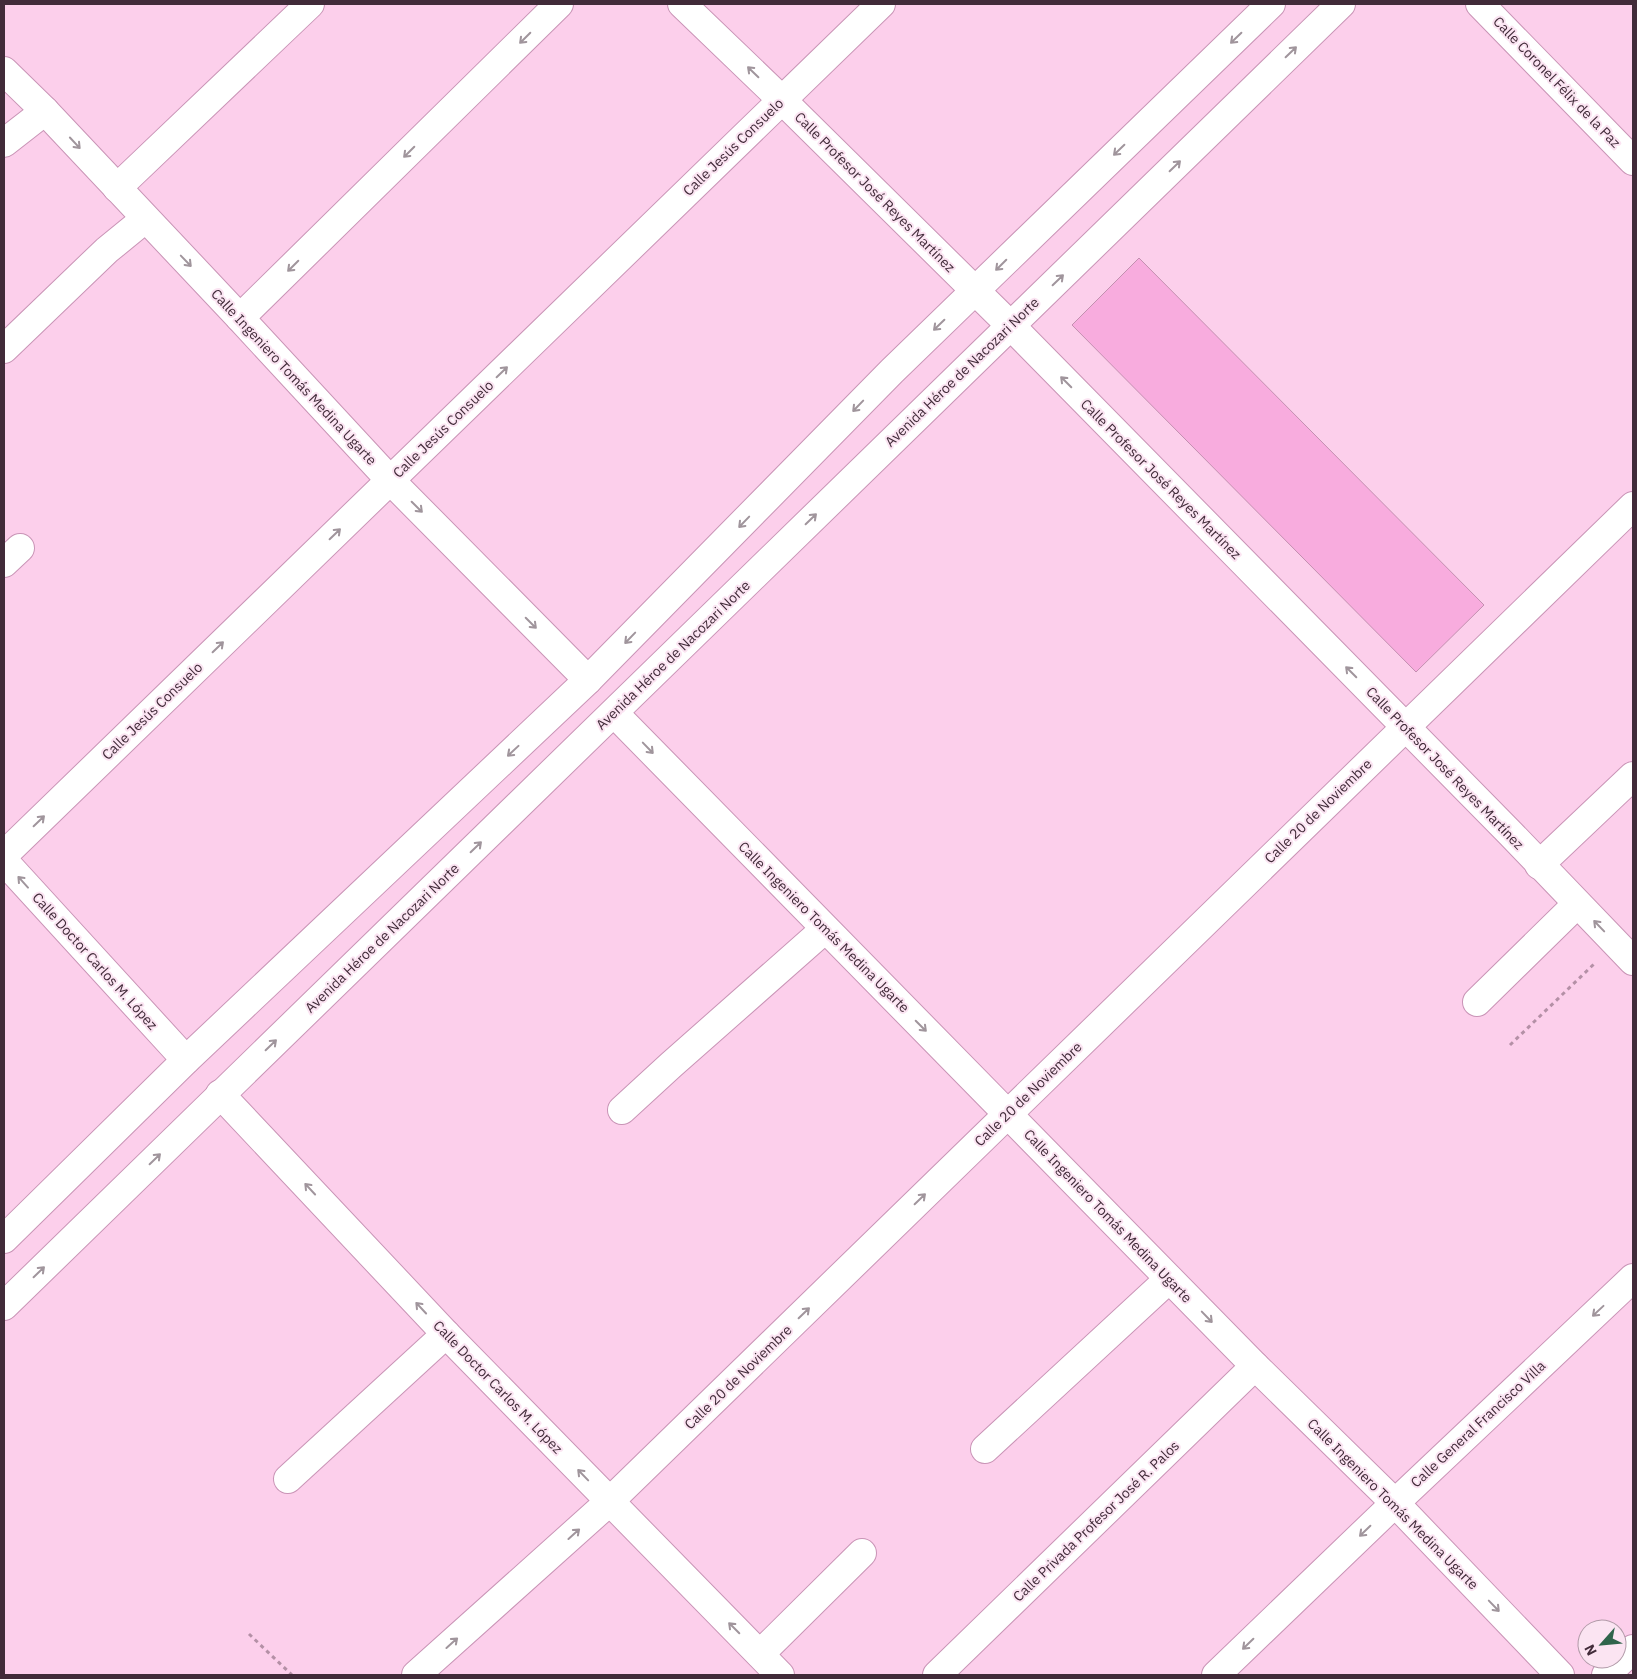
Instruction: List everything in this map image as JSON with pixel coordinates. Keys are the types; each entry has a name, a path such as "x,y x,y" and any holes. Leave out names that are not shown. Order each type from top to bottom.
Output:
{"street":[{"path":"117,188 310,4"},
{"path":"240,318 559,4"},
{"name":"Calle Profesor José Reyes Martínez","path":"682,4 1011,326 1624,952"},
{"name":"Calle Jesús Consuelo","path":"4,855 881,4"},
{"path":"4,1239 186,1060 588,680 892,371 1271,4"},
{"name":"Avenida Héroe de Nacozari Norte","path":"4,1306 1340,4"},
{"name":"Calle Coronel Félix de la Paz","path":"1480,4 1633,161"},
{"name":"Calle Ingeniero Tomás Medina Ugarte","path":"4,71 45,111 390,480 588,680"},
{"path":"4,143 45,111"},
{"path":"4,349 107,250 145,219"},
{"name":"Calle 20 de Noviembre","path":"416,1675 610,1502 1633,506"},
{"name":"Calle Ingeniero Tomás Medina Ugarte","path":"614,713 1255,1366 1395,1503 1560,1675"},
{"path":"1540,865 1633,776"},
{"name":"Calle Doctor Carlos M. López","path":"4,861 186,1060"},
{"path":"1477,1002 1577,904"},
{"path":"622,1110 671,1064 825,929"},
{"name":"Calle Doctor Carlos M. López","path":"220,1094 446,1334 780,1675"},
{"name":"Calle General Francisco Villa","path":"1216,1675 1633,1278"},
{"path":"986,1449 1169,1279"},
{"path":"288,1479 446,1334"},
{"name":"Calle Privada Profesor José R. Palos","path":"937,1675 1255,1366"},
{"path":"760,1654 862,1553"},
{"path":"1606,1675 1633,1649"}],"path":[{"path":"1510,1045 1624,952"},
{"path":"249,1634 292,1675"}],"building":[{"path":"1139,258 1484,605 1416,672 1072,325"}]}
